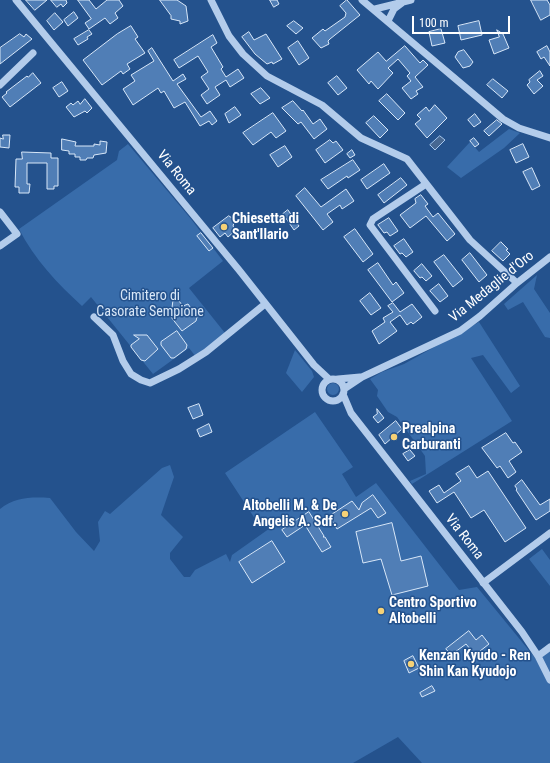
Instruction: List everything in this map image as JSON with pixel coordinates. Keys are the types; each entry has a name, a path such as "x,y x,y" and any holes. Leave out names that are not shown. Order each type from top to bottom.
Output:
{"street":[{"name":"Via Roma","path":"16,0 122,126 314,365 329,379"},
{"path":"211,0 229,36 243,54 267,76 322,105 361,138 407,159 470,240 517,283"},
{"path":"362,0 375,9 503,119 519,128 550,138"},
{"path":"375,9 407,1"},
{"path":"388,21 394,9 407,1"},
{"path":"0,85 33,53"},
{"path":"426,184 372,219 370,225 435,311"},
{"path":"0,212 17,234 0,246"},
{"name":"Via Medaglie d'Oro","path":"344,392 362,377 460,331 550,257"},
{"path":"94,317 113,335 123,361 131,374 150,383 184,366 217,344 265,304"},
{"name":"Via Roma","path":"314,365 322,386 322,394 351,413"},
{"name":"Via Medaglie d'Oro","path":"338,379 362,377"},
{"path":"322,386 329,379 338,379"},
{"name":"Via Roma","path":"338,379 351,413 522,632 538,656 550,680"},
{"path":"331,401 338,400 344,392"},
{"path":"483,583 550,533"},
{"path":"538,656 550,647"}],"green space":[{"path":"509,129 520,133 504,148 461,178 447,167 470,142 479,152"},
{"path":"128,144 191,219 223,261 189,288 225,333 196,357 189,348 153,374 91,297 82,306 55,280 39,261 19,229 117,160 119,151"},
{"path":"537,275 534,289 550,313 550,338 545,337 523,302 508,310 504,304"},
{"path":"479,322 520,386 511,393 483,355 471,358 512,421 412,484 410,481 426,474 425,456 397,417 388,412 377,396 378,390 370,379 382,372 404,364"},
{"path":"295,350 312,371 314,377 302,392 286,373"},
{"path":"331,383 335,383 339,389 335,395 331,395 327,391 327,387"},
{"path":"315,412 353,467 342,474 356,497 376,483 459,590 477,587 536,659 550,650 550,763 422,763 398,737 353,763 0,763 0,509 17,500 50,498 76,532 94,551 100,541 98,522 105,511 110,514 162,468 170,465 174,477 161,515 183,537 170,553 170,559 184,577 190,577 195,570 226,554 230,562 232,555 273,526 270,521 261,528 225,473"},
{"path":"542,549 550,560 550,586 529,559"}],"shaded area":[{"path":"440,136 445,140 435,150 430,145"}],"building":[{"path":"26,0 47,0 35,10"},
{"path":"51,0 66,0 67,3 63,7 61,4 57,7"},
{"path":"78,0 89,0 96,9 107,0 119,0 123,6 115,13 118,18 110,24 105,18 89,29 85,23 91,19"},
{"path":"160,0 177,0 186,6 188,21 180,24 180,21 171,19 171,16"},
{"path":"270,0 277,0 279,4 274,7"},
{"path":"347,0 360,15 330,39 328,41 329,44 321,48 312,38 323,29 325,31 345,17 346,13 340,6"},
{"path":"531,0 547,0 550,5 550,15 541,20"},
{"path":"74,12 78,18 68,26 64,20"},
{"path":"55,13 63,22 54,30 47,21"},
{"path":"294,21 303,28 296,34 287,26"},
{"path":"479,21 482,35 461,40 458,26"},
{"path":"131,26 138,37 135,39 145,53 127,64 130,69 123,74 121,71 102,85 83,60 117,34"},
{"path":"441,29 445,43 432,46 429,32"},
{"path":"89,30 92,34 87,37 88,39 78,45 74,39"},
{"path":"497,30 503,34 509,48 494,54 489,40 499,37"},
{"path":"249,32 254,40 266,34 282,59 273,64 272,62 267,64 255,54 242,37"},
{"path":"20,34 24,37 26,34 32,39 0,64 0,48"},
{"path":"213,35 217,43 211,47 223,67 221,69 226,77 238,69 244,78 230,87 226,80 215,87 220,95 207,104 201,95 209,89 201,77 208,72 198,56 179,68 174,60"},
{"path":"298,41 309,58 299,65 288,48"},
{"path":"405,46 420,63 423,60 428,65 415,77 423,87 416,91 418,94 411,99 402,88 411,81 407,76 410,73 398,59 388,68 393,73 378,89 371,81 369,84 357,70 378,52 386,61"},
{"path":"547,46 550,52 550,66 544,57 541,59 537,52"},
{"path":"152,48 173,81 183,74 186,79 177,84 201,117 210,111 217,121 212,125 209,121 200,126 185,102 174,108 164,91 161,93 158,88 133,105 123,89 135,81 131,75 154,61 148,51"},
{"path":"464,50 473,62 470,66 463,68 455,57 458,52"},
{"path":"540,71 543,76 537,80 543,86 534,94 527,85 530,82 529,80"},
{"path":"33,73 41,83 10,107 2,97 7,93 6,92"},
{"path":"337,76 347,88 338,95 328,83"},
{"path":"493,79 508,91 502,98 487,85"},
{"path":"62,82 68,91 59,97 53,88"},
{"path":"261,88 270,98 260,104 251,94"},
{"path":"387,94 405,113 398,120 379,101"},
{"path":"85,99 92,108 87,113 85,111 74,117 66,107 71,103 73,105 78,101 80,104"},
{"path":"293,101 302,111 303,110 313,124 320,119 327,129 314,139 301,122 298,124 282,108"},
{"path":"435,105 447,118 427,138 415,124 421,119 417,115 426,107 429,111"},
{"path":"235,107 241,115 229,123 225,114"},
{"path":"273,113 286,131 276,138 271,132 253,145 243,133"},
{"path":"475,114 481,122 474,127 468,120"},
{"path":"374,116 388,130 380,138 366,123"},
{"path":"497,120 502,124 489,136 484,131"},
{"path":"3,135 10,135 9,148 0,147 0,138 3,139"},
{"path":"474,138 479,144 475,147 470,141"},
{"path":"62,139 76,142 75,146 94,146 94,144 100,145 100,141 107,142 106,153 94,155 93,158 87,158 86,160 80,160 80,157 75,157 75,154 69,154 69,151 62,150"},
{"path":"330,140 333,143 336,141 343,150 325,163 316,150"},
{"path":"523,144 529,157 516,163 510,150"},
{"path":"285,146 292,157 278,167 270,155"},
{"path":"352,150 355,155 350,158 347,154"},
{"path":"22,152 51,153 51,158 58,158 58,186 54,186 54,189 47,189 47,163 27,163 27,184 30,184 29,193 19,193 19,187 15,187 16,159 22,159"},
{"path":"353,160 360,170 348,178 347,176 328,189 321,180"},
{"path":"384,164 390,173 367,189 361,180"},
{"path":"532,168 540,186 532,190 523,172"},
{"path":"401,178 407,185 384,203 378,195"},
{"path":"305,188 321,207 346,189 354,201 342,209 340,205 327,214 333,222 323,230 296,196"},
{"path":"421,195 428,204 425,206 433,217 438,213 455,234 447,241 426,216 410,228 400,215 416,203 415,199"},
{"path":"288,210 299,226 294,230 283,214"},
{"name":"Chiesetta di Sant'Ilario","path":"229,216 235,220 233,226 236,230 228,237 225,233 220,237 213,228"},
{"path":"389,218 398,231 390,236 387,232 384,233 378,225"},
{"path":"355,229 373,254 363,262 344,237"},
{"name":"Cimitero di Casorate Sempione","path":"201,233 213,248 209,251 197,236"},
{"path":"404,239 413,252 406,257 402,253 400,254 394,246"},
{"path":"501,242 508,249 506,250 510,254 503,261 492,251"},
{"path":"470,253 487,275 479,282 462,260"},
{"path":"444,255 463,279 453,287 434,262"},
{"path":"378,263 393,285 396,282 404,293 392,302 368,270"},
{"path":"422,264 432,276 426,281 422,277 420,278 414,271"},
{"path":"439,284 448,296 440,302 430,291"},
{"path":"370,293 381,308 371,315 360,301"},
{"path":"174,295 183,306 188,304 197,317 196,321 182,331 171,317"},
{"path":"393,303 400,312 412,304 422,317 413,324 411,322 407,325 400,315 390,322 397,331 379,344 372,331 385,322 383,318 393,312 388,306"},
{"path":"177,331 187,345 186,349 174,358 171,358 161,345 161,342"},
{"path":"134,335 147,335 158,349 145,361 141,360 131,347 131,345 139,339"},
{"path":"199,404 203,415 193,419 188,408"},
{"path":"377,409 384,418 378,423 373,417 377,414"},
{"path":"396,421 402,429 385,444 379,435"},
{"path":"209,424 212,432 200,437 197,430"},
{"path":"506,433 522,452 509,461 516,472 508,478 500,466 497,468 482,448"},
{"path":"410,450 415,456 408,461 403,454"},
{"path":"469,466 477,478 488,471 526,528 505,542 484,510 471,518 454,492 437,503 429,491 439,485 444,493 461,481 456,474"},
{"path":"522,480 540,505 550,499 550,511 536,520 516,490 517,489 515,486"},
{"path":"373,495 386,513 378,518 371,508 337,529 329,516 352,501 359,510 362,503"},
{"path":"309,512 324,536 323,537 325,537 331,547 322,552 305,525 287,537 282,530"},
{"path":"392,523 401,561 421,556 428,586 392,595 381,559 363,563 356,532"},
{"path":"272,541 285,562 252,583 239,562"},
{"path":"469,631 476,640 482,635 489,644 475,655 466,644 451,655 446,649"},
{"path":"413,656 419,668 409,673 404,661"},
{"path":"432,686 435,691 422,697 420,693"}],"place":[{"name":"Chiesetta di Sant'Ilario","path":"224,227"},
{"name":"Prealpina Carburanti","path":"394,437"},
{"name":"Altobelli M. & De Angelis A. Sdf.","path":"345,514"},
{"name":"Centro Sportivo Altobelli","path":"381,611"},
{"name":"Kenzan Kyudo - Ren Shin Kan Kyudojo","path":"411,664"}]}
